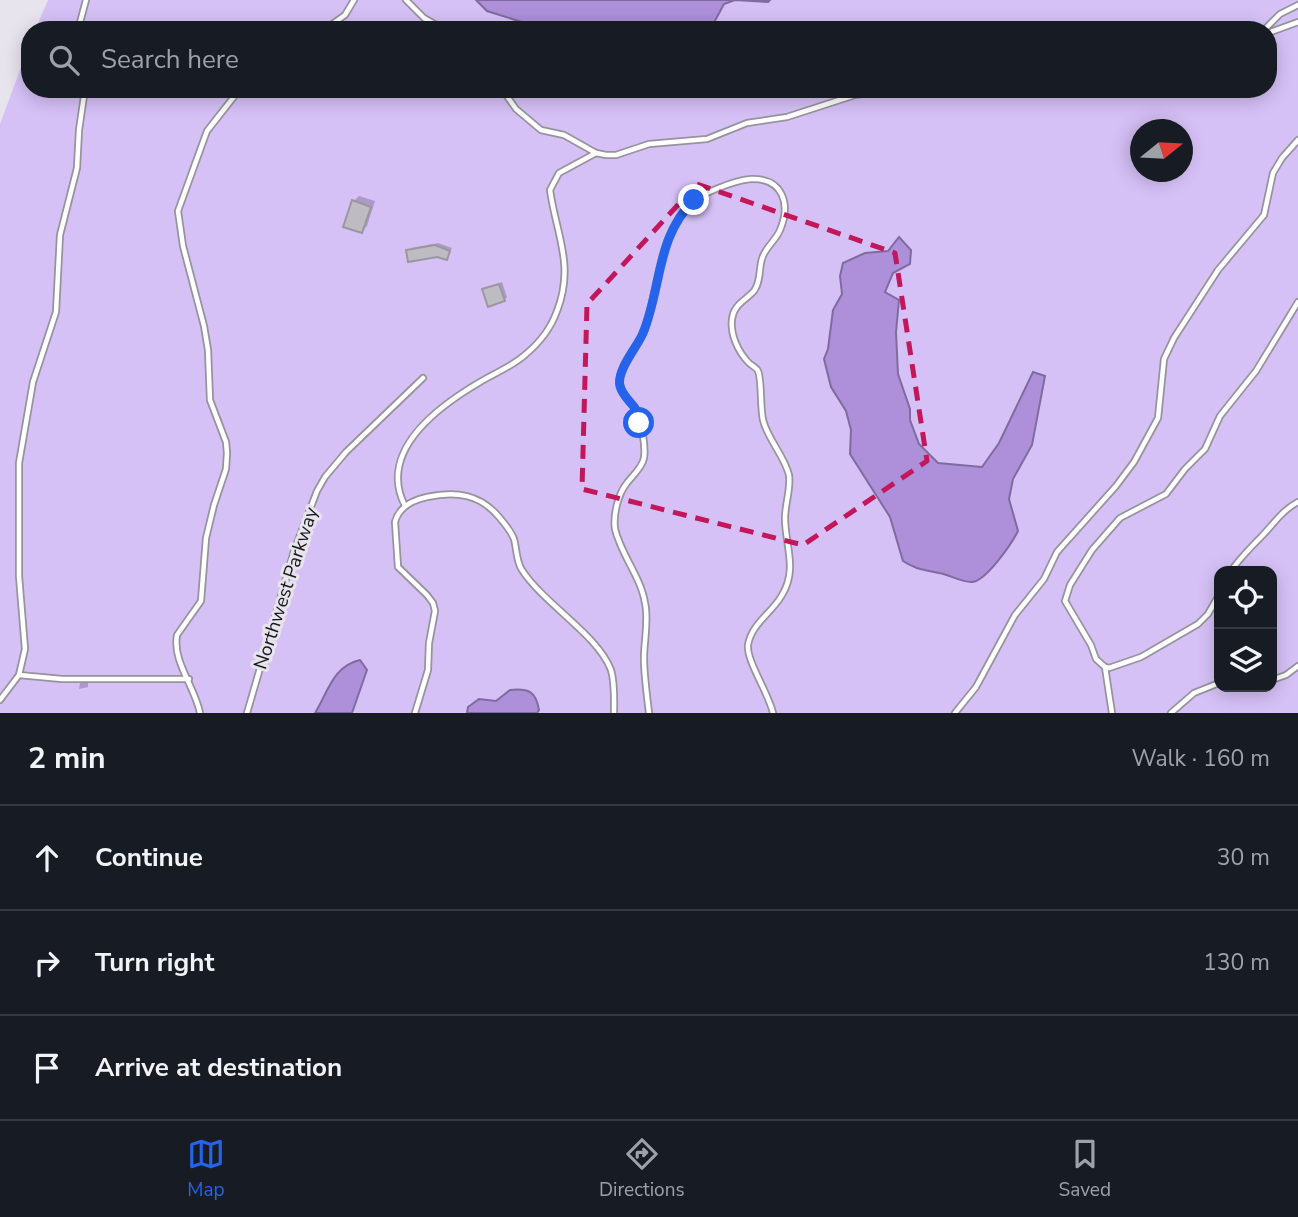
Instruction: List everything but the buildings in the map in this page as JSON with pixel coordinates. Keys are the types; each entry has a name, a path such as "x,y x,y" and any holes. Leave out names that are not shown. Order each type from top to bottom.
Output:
{"lane":[{"path":"80,21 86,0"},
{"path":"337,21 345,15 354,0"},
{"path":"407,0 412,8 429,21"},
{"path":"1273,21 1280,14 1298,5"},
{"path":"1277,30 1298,22"},
{"path":"0,700 19,675 26,642 20,612 19,463 33,382 53,328 56,312 60,235 77,168 84,98"},
{"path":"200,713 181,663 176,641 177,635 201,601 206,538 226,469 227,453 226,442 210,400 204,326 183,246 178,211 206,131 233,98"},
{"path":"508,98 516,109 541,130 564,135 596,153 616,155 649,144 706,139 747,123 787,117 846,98"},
{"path":"955,713 976,687 1016,615 1044,579 1057,552 1134,462 1158,418 1164,359 1174,338 1234,248 1261,220 1273,173 1298,140"},
{"path":"405,506 399,490 400,460 407,444 440,409 524,356 548,330 558,311 565,270 550,190 559,173 596,153"},
{"path":"649,713 644,660 647,617 645,601 615,529 618,501 624,486 637,473 644,460 635,409 620,386 620,379 643,334 663,251 683,211 694,200 708,192 731,183 759,179 778,187 783,198 783,218 780,231 763,255 760,279 754,290 736,307 732,316 732,330 741,353 758,370 763,419 768,434 785,463 790,480 785,521 791,562 787,587 780,600 765,614 748,644 748,656 773,713"},
{"path":"1112,713 1105,667 1096,659 1091,645 1065,601 1070,585 1091,550 1120,518 1166,494 1205,449 1220,416 1268,353 1298,302"},
{"name":"Northwest Parkway","path":"247,713 294,551 317,491 346,452 423,378"},
{"path":"415,713 428,670 429,643 435,611 427,595 398,567 395,522 405,506 421,499 448,494 468,495 479,499 507,526 514,539 522,570 602,655 610,668 614,713"},
{"path":"1234,566 1279,515 1298,502"},
{"path":"1105,667 1141,657 1198,624 1214,604"},
{"path":"1277,678 1298,666"},
{"path":"19,675 62,679 189,679"},
{"path":"1171,713 1194,693 1214,685"}],"highlighted area":[{"path":"697,184 895,253 927,461 803,545 582,489 587,304"}],"shaded area":[{"path":"48,0 1298,0 1298,713 0,713 0,124 21,67 21,98 1277,98 1277,21 39,21"},
{"path":"476,0 735,0 724,4 715,21 519,21 487,11"},
{"path":"735,0 770,0 768,2"},
{"path":"899,237 911,250 910,264 893,273 885,292 899,300 896,332 898,374 919,444 938,463 982,467 999,443 1033,372 1045,376 1032,445 1013,479 1009,499 1018,531 1004,553 977,581 963,581 917,568 903,561 890,517 850,454 851,430 846,411 831,387 824,359 828,349 833,310 842,294 840,276 843,263 865,253 888,251"},
{"path":"360,660 367,670 352,713 315,713 337,674 351,663"},
{"path":"510,690 530,692 538,704 537,713 467,713 468,707 479,699 496,701"}],"route":[{"path":"639,423 635,409 620,386 620,379 643,334 663,251 674,225 694,200"}]}
